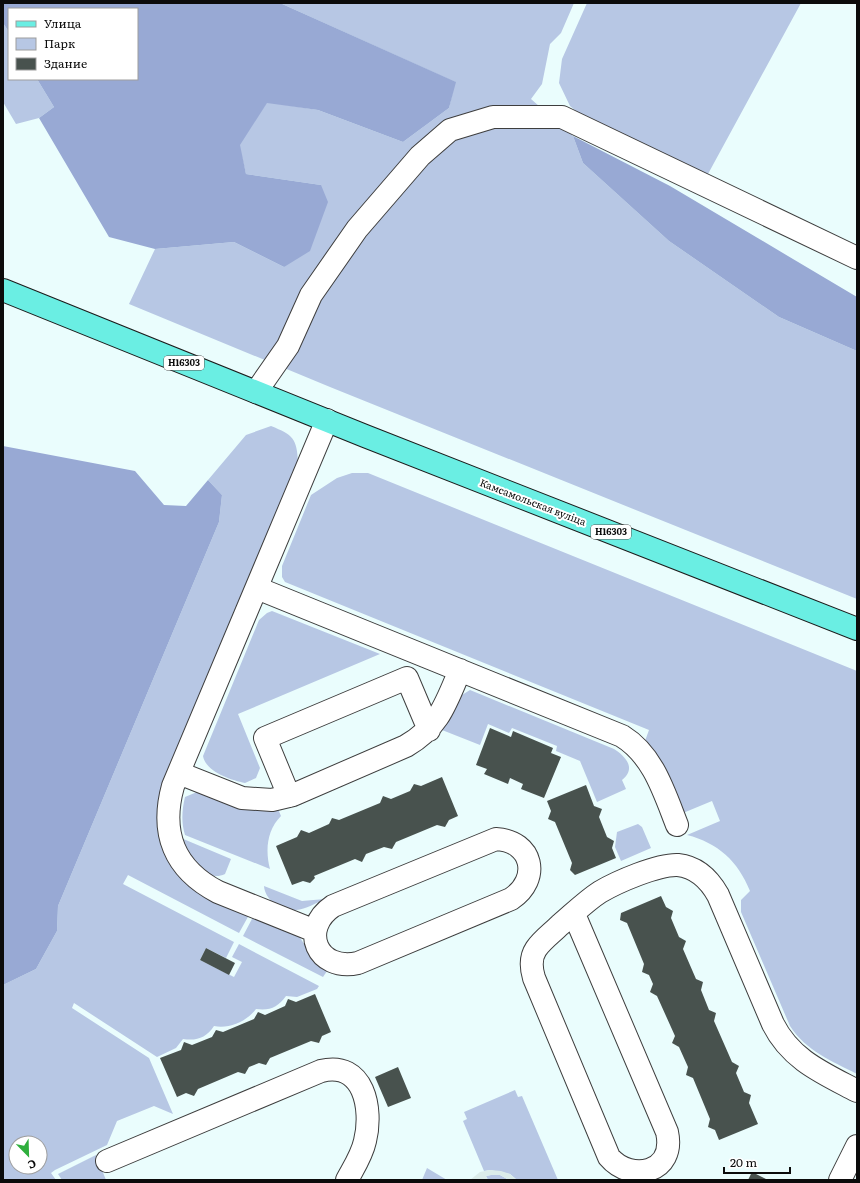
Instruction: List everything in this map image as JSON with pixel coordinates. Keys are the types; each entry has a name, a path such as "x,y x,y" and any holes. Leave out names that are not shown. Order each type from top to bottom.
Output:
{"main road":[{"name":"Н16303","path":"3,290 327,420"},
{"name":"Камсамольская вуліца","path":"327,420 857,629"}],"lane":[{"path":"256,392 288,346 311,295 357,229 420,156 450,130 494,118 562,117 857,258"},
{"path":"315,931 204,885 191,874 181,862 169,833 167,817 169,801 179,772 327,420"},
{"path":"257,588 616,733 638,749 651,765 677,825"},
{"path":"179,772 242,798 262,800 289,796 406,746 429,730 444,707 460,670"},
{"path":"289,796 265,738 407,678 429,730"},
{"path":"506,839 515,843 522,849 530,867 525,886 511,899 348,966 339,965 322,955 317,947 315,931 319,919 325,911 334,906 487,841 506,839"},
{"path":"574,914 667,1132 669,1147 665,1161 650,1174 641,1176 631,1175 622,1171 612,1162 533,976 532,958 535,950 542,941 600,892 653,868 666,865 678,865 691,868 702,875 711,884 718,895 773,1024 783,1042 805,1064 857,1091"},
{"path":"107,1161 321,1071 340,1069 355,1079 363,1093 367,1113 365,1141 347,1180"},
{"path":"840,1180 857,1146"}],"green space":[{"path":"280,3 574,3 561,33 550,44 542,84 531,99 573,136 583,163 669,241 779,317 857,351 857,599 330,387 129,304 155,249 234,242 284,267 321,185 246,174 239,145 267,102 318,110 403,142 449,108 455,82"},
{"path":"587,3 801,3 708,174 588,121 570,106 559,83 562,59"},
{"path":"3,23 8,30 8,80 38,80 54,107 39,118 16,124 3,102"},
{"path":"271,426 289,435 295,443 298,463 159,799 157,817 159,835 249,915 239,933 128,875 123,884 234,942 226,958 206,948 200,960 234,977 242,962 232,957 239,944 319,986 317,989 297,997 286,996 280,1003 270,1009 256,1009 248,1017 238,1023 220,1027 214,1026 201,1038 193,1040 183,1039 176,1048 157,1057 74,1003 72,1008 149,1058 173,1114 154,1106 117,1121 107,1145 55,1170 51,1173 56,1180 3,1180 3,985 36,969 57,931 58,906 219,522 222,495 208,480 246,435"},
{"path":"352,473 368,473 857,671 857,1074 829,1060 812,1049 796,1035 790,1026 741,912 741,900 750,891 745,880 733,862 717,848 698,838 687,835 720,821 712,801 683,813 645,741 649,730 285,582 282,577 282,566 311,495 337,478"},
{"path":"272,611 380,654 238,714 260,768 256,778 245,783 233,780 214,771 205,762 203,756 259,620 267,613"},
{"path":"470,690 614,749 622,755 628,763 629,771 622,780 626,789 597,802 580,761 556,751 557,746 512,728 509,733 488,724 480,745 442,730 462,695"},
{"path":"197,792 278,809 281,816 276,822 268,841 268,862 270,869 185,835 182,816 185,797"},
{"path":"638,824 642,827 651,848 621,861 615,847 617,832"},
{"path":"181,838 231,859 225,874 217,876 210,875 203,871 192,859"},
{"path":"264,886 302,901 325,899 311,906 296,910 285,909 275,904 267,896"},
{"path":"253,917 299,936 315,961 327,971 323,977 243,936"},
{"path":"515,1090 518,1097 522,1096 558,1180 517,1180 510,1174 490,1170 484,1171 463,1121 467,1119 464,1112"},
{"path":"96,1155 106,1180 62,1180 58,1174"},
{"path":"427,1168 447,1180 422,1180"},
{"path":"500,1175 509,1180 488,1180 486,1176"}],"shaded area":[{"path":"3,3 280,3 456,82 449,108 403,142 318,110 267,103 240,145 246,174 321,185 328,202 310,251 284,267 234,242 155,249 109,237 39,118 54,107 38,80 138,80 138,8 8,8 8,30 3,23"},
{"path":"573,136 670,186 857,297 857,351 779,317 669,241 583,163"},
{"path":"3,446 135,471 164,505 186,506 208,480 222,495 219,522 58,906 57,931 36,969 3,985"},
{"path":"490,1170 510,1174 517,1180 509,1180 500,1175 491,1175 486,1176 488,1180 470,1180 480,1172"}],"building":[{"path":"490,728 511,737 513,731 553,748 551,753 561,757 544,798 521,789 523,784 510,778 508,784 484,774 487,769 476,765"},
{"path":"442,777 458,816 449,820 445,827 437,825 396,842 392,849 384,847 366,854 362,862 355,859 314,876 315,878 310,883 303,881 292,885 276,846 297,837 301,830 309,833 329,824 332,818 339,820 380,803 383,796 391,799 410,791 414,784 421,786"},
{"path":"586,785 594,806 602,809 599,817 607,837 614,841 612,848 616,858 575,875 570,870 572,863 555,822 548,819 551,811 547,801"},
{"path":"661,896 666,907 673,911 671,918 679,937 686,941 683,949 696,979 703,982 701,990 709,1010 716,1013 714,1021 732,1062 739,1066 736,1073 744,1092 751,1095 749,1103 758,1124 719,1140 715,1130 708,1127 710,1119 693,1078 686,1075 688,1067 679,1047 672,1043 675,1036 657,996 650,992 653,984 649,975 642,972 644,964 627,923 620,920 621,913"},
{"path":"206,948 235,963 229,975 200,960"},
{"path":"315,994 331,1032 322,1036 319,1043 311,1041 270,1058 266,1065 259,1063 249,1067 245,1074 238,1072 198,1089 194,1096 186,1093 177,1097 160,1058 181,1050 184,1042 192,1045 212,1037 216,1030 223,1032 254,1019 258,1012 265,1015 285,1006 288,999 296,1002"},
{"path":"398,1067 411,1098 388,1107 375,1077"},
{"path":"752,1172 768,1180 748,1180"}]}
